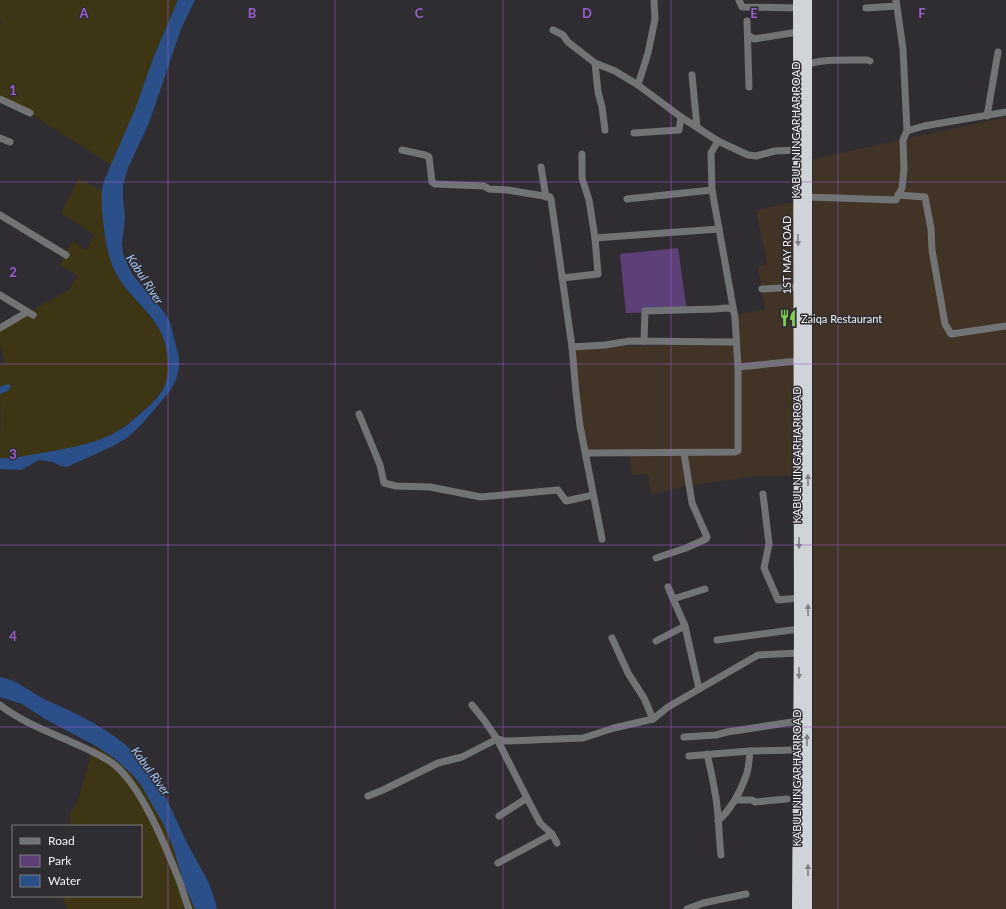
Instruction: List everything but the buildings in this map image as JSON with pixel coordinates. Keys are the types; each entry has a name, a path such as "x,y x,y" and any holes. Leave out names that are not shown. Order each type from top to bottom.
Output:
{"highway":[{"name":"KABUL NINGARHAR ROAD","path":"802,199 808,64 807,0"},
{"name":"KABUL NINGARHAR ROAD","path":"798,4 798,150 802,199 808,411 808,909"},
{"name":"1ST MAY ROAD","path":"799,476 798,361 802,199"},
{"name":"KABUL NINGARHAR ROAD","path":"797,909 799,476"}],"street":[{"path":"638,85 648,53 655,19 654,0"},
{"path":"740,0 742,7 798,4"},
{"path":"802,199 896,200 902,188 904,169 903,140 907,131 903,49 896,3 866,8"},
{"path":"747,21 749,87"},
{"path":"553,30 563,35 568,42 595,63 638,85 681,117 718,141 748,155 756,156 775,151 798,150"},
{"path":"748,35 754,39 798,32"},
{"path":"987,116 998,52"},
{"path":"808,64 815,62 845,60 870,61"},
{"path":"595,63 598,92 602,107 605,130"},
{"path":"692,75 697,127"},
{"path":"0,99 30,113"},
{"path":"907,131 924,126 1006,112"},
{"path":"634,133 679,130 681,117"},
{"path":"0,138 10,142"},
{"path":"586,454 738,451 738,367 733,310 712,190 711,153 718,141"},
{"path":"402,150 429,157 432,182 435,184 484,186 489,189 507,190 550,197 572,347 577,400 602,539"},
{"path":"562,278 598,274 595,238 589,200 582,178 582,154"},
{"path":"541,167 546,197"},
{"path":"627,199 712,190"},
{"path":"898,196 925,197 944,324 951,334 1006,326"},
{"path":"0,215 66,255"},
{"path":"595,238 719,229"},
{"path":"762,288 799,287"},
{"path":"0,295 30,313 0,328"},
{"path":"644,341 645,311 714,310 727,308 733,310"},
{"path":"572,347 605,345 630,341 736,342"},
{"path":"738,367 798,361"},
{"path":"359,414 380,465 384,483 396,486 430,487 481,497 558,490 566,501 593,495"},
{"path":"656,558 686,548 706,539 707,537 692,503 684,453"},
{"path":"763,494 770,544 764,568 778,600 799,598"},
{"path":"668,587 685,626 699,689"},
{"path":"673,599 705,589"},
{"path":"656,641 685,626"},
{"path":"717,640 799,629"},
{"path":"612,638 628,673 644,698 653,719"},
{"path":"368,796 438,763 462,757 497,739 505,741 583,738 614,728 653,719 668,707 758,655 799,653"},
{"path":"0,705 22,719 108,759 124,774 140,794 180,881 189,909"},
{"path":"472,705 497,739 540,823 552,834 557,843"},
{"path":"684,737 716,735 727,732 799,722"},
{"path":"689,756 750,751 798,750"},
{"path":"718,821 735,800 747,775 750,751"},
{"path":"707,754 714,783 719,840 722,855"},
{"path":"499,816 527,798"},
{"path":"735,800 752,800 755,802 787,799"},
{"path":"498,863 552,834"},
{"path":"687,909 703,903 746,894"}],"shaded area":[{"path":"1006,117 1006,909 813,909 813,159"},
{"path":"798,201 799,476 757,476 685,486 651,495 648,474 632,475 629,453 586,454 572,347 736,344 736,314 765,310 758,267 767,264 756,210"}],"green space":[{"path":"678,248 687,312 626,313 620,254"}],"sand":[{"path":"0,0 178,0 154,56 136,107 112,165 0,95 0,24 2,21 0,19"},
{"path":"79,178 102,191 105,236 110,258 119,279 151,317 162,334 168,357 168,373 166,382 162,390 147,408 116,432 98,441 21,457 0,458 0,394 8,391 4,385 0,387 0,364 5,362 0,345 0,329 69,290 78,276 60,265 72,241 86,250 95,235 61,213"},
{"path":"94,745 115,759 129,771 151,801 162,820 174,848 195,909 68,909 62,897 142,897 142,825 69,825 71,810 77,803"}],"water":[{"path":"178,0 195,0 181,29 149,123 128,168 123,185 125,218 122,244 123,254 132,274 164,312 170,322 179,358 179,368 176,380 170,391 141,425 127,438 113,446 67,467 53,462 39,460 21,470 0,469 0,458 66,449 101,439 111,434 132,421 148,407 162,391 165,384 168,367 167,350 158,327 124,286 113,266 105,235 102,195 104,181 136,107 154,56"},
{"path":"8,384 11,386 8,391 0,394 0,387"},
{"path":"0,677 9,679 43,698 89,720 116,737 140,758 150,771 165,797 212,891 217,909 195,909 184,884 173,847 164,825 141,785 133,775 114,758 94,745 45,719 22,704 0,697"}],"place":[{"name":"Zaiqa Restaurant","path":"788,318"}],"water label":[{"name":"Kabul River","path":"145,279"},
{"name":"Kabul River","path":"151,771"}]}
